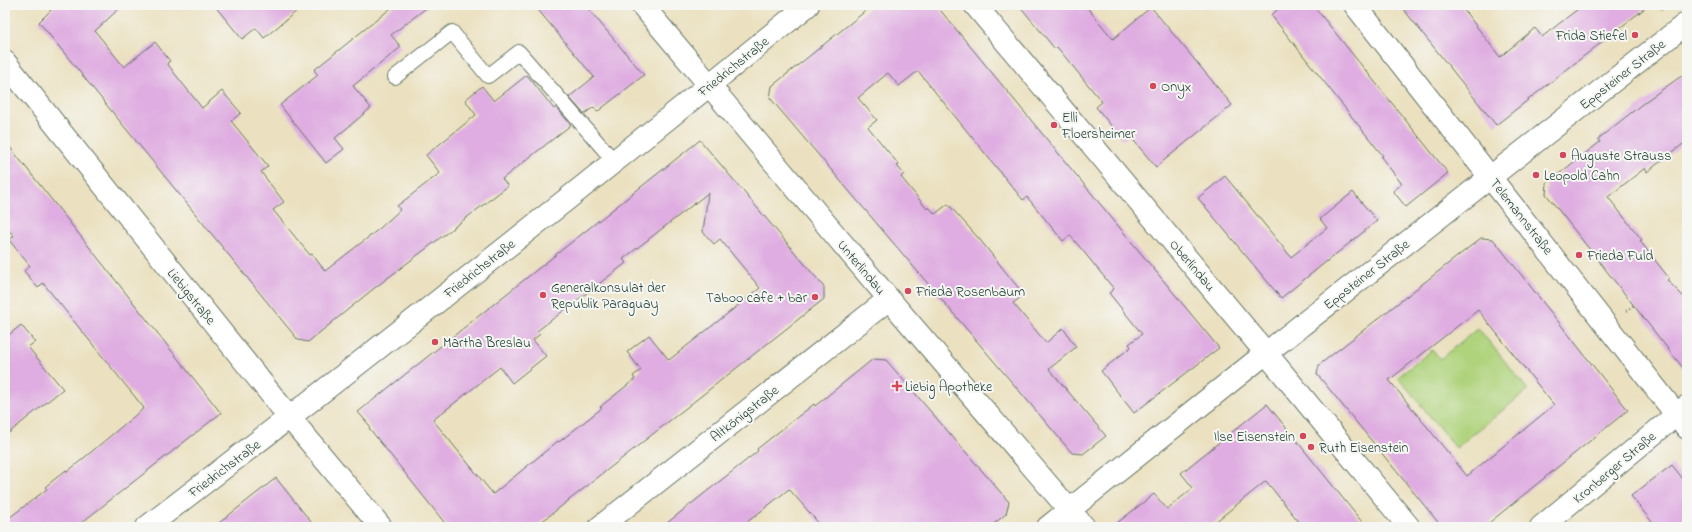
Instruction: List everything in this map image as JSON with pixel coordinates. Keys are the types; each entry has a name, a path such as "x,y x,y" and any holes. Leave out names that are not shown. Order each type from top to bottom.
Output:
{"street":[{"name":"Unterlindau","path":"642,5 889,299 1084,527"},
{"name":"Friedrichstraße","path":"147,527 290,418 709,86 808,5"},
{"name":"Oberlindau","path":"975,5 1266,352 1409,527"},
{"name":"Telemannstraße","path":"1355,5 1684,416"},
{"name":"Eppsteiner Straße","path":"1048,527 1266,352 1687,23"},
{"name":"Liebigstraße","path":"5,62 290,418 381,527"},
{"name":"Altkönigstraße","path":"600,527 889,299"},
{"name":"Kronberger Straße","path":"1541,527 1684,416"}],"lane":[{"path":"394,77 452,32 488,76 519,52 614,161"}],"green space":[{"path":"1478,328 1528,390 1456,448 1398,377 1432,350 1440,359"}],"building":[{"path":"56,5 123,5 95,31 124,67 155,42 170,61 167,63 202,108 222,91 241,113 231,121 268,166 261,172 284,202 273,210 325,271 379,229 400,210 397,206 440,173 426,155 476,115 465,100 482,86 494,101 527,75 554,109 556,107 571,125 502,179 508,186 372,290 308,342 298,340 39,22"},
{"path":"214,5 304,5 264,38 256,28 242,39"},
{"path":"395,5 430,5 391,35 401,47 353,86 371,108 335,138 344,149 326,163 280,105 318,75 314,70"},
{"path":"534,5 585,5 644,75 597,112 594,107 584,114 569,97 594,77"},
{"path":"873,5 936,5 1219,348 1134,413 1101,371 1131,347 1129,344 1142,334 1109,293 1114,289 1070,235 1063,241 1027,197 1023,200 918,71 899,86 888,73 858,98 877,120 868,127 899,165 897,166 904,174 901,177 927,209 929,207 935,214 948,204 981,241 1024,295 1013,303 1046,343 1063,328 1076,347 1049,369 1106,436 1083,454 1072,453 770,98 772,86"},
{"name":"Onyx","path":"1019,5 1085,5 1113,39 1151,7 1232,105 1156,167 1129,135 1123,140 1096,107 1102,102 1057,47 1055,49"},
{"path":"1283,5 1313,5 1448,173 1406,207 1393,191 1402,184 1381,157 1383,156 1271,15"},
{"path":"1400,5 1460,5 1500,57 1535,28 1542,37 1583,5 1649,5 1496,125"},
{"path":"1687,72 1687,141 1647,172 1645,168 1608,197 1642,240 1640,241 1669,278 1667,280 1687,300 1687,373 1546,194 1547,183 1600,142 1598,139 1646,101"},
{"path":"700,140 824,287 824,299 535,527 448,527 358,412","holes":["708,193 703,232 714,244 720,239 760,288 669,360 649,335 627,352 641,370 633,376 635,379 600,407 602,408 559,442 558,441 493,494 433,420 500,367 512,383 546,356 533,340 540,334 537,331 626,263 623,259"]},
{"path":"5,141 221,413 76,527 5,527 5,521 47,489 45,487 66,470 67,472 144,408 43,283 38,288 24,271 30,266 9,240 14,236 5,226"},
{"path":"1225,176 1291,257 1327,228 1320,219 1353,192 1377,221 1281,298 1198,198"},
{"path":"1481,238 1493,239 1628,410 1484,527 1442,527 1317,374 1319,365","holes":["1478,310 1554,405 1467,476 1389,380"]},
{"path":"21,325 35,342 28,347 63,389 5,436 5,338"},
{"path":"873,359 886,360 1009,502 1006,514 990,527 822,527 789,489 741,527 662,527 758,451 757,449 814,404 815,406"},
{"path":"1267,404 1366,527 1303,527 1266,481 1209,527 1112,527 1154,494 1167,509 1193,488 1181,473"},
{"path":"1672,465 1687,484 1687,527 1656,527 1631,496"},
{"path":"276,478 315,527 214,527 248,500"}],"place":[{"name":"Frida Stiefel","path":"1635,35"},
{"name":"Onyx","path":"1153,86"},
{"name":"Elli Floersheimer","path":"1054,125"},
{"name":"Auguste Strauss","path":"1563,155"},
{"name":"Leopold Cahn","path":"1536,175"},
{"name":"Frieda Fuld","path":"1579,255"},
{"name":"Frieda Rosenbaum","path":"908,291"},
{"name":"Generalkonsulat der Republik Paraguay","path":"543,295"},
{"name":"Taboo cafe + bar","path":"815,297"},
{"name":"Martha Breslau","path":"435,342"},
{"name":"Liebig Apotheke","path":"897,386"},
{"name":"Ilse Eisenstein","path":"1303,436"},
{"name":"Ruth Eisenstein","path":"1311,447"}]}
